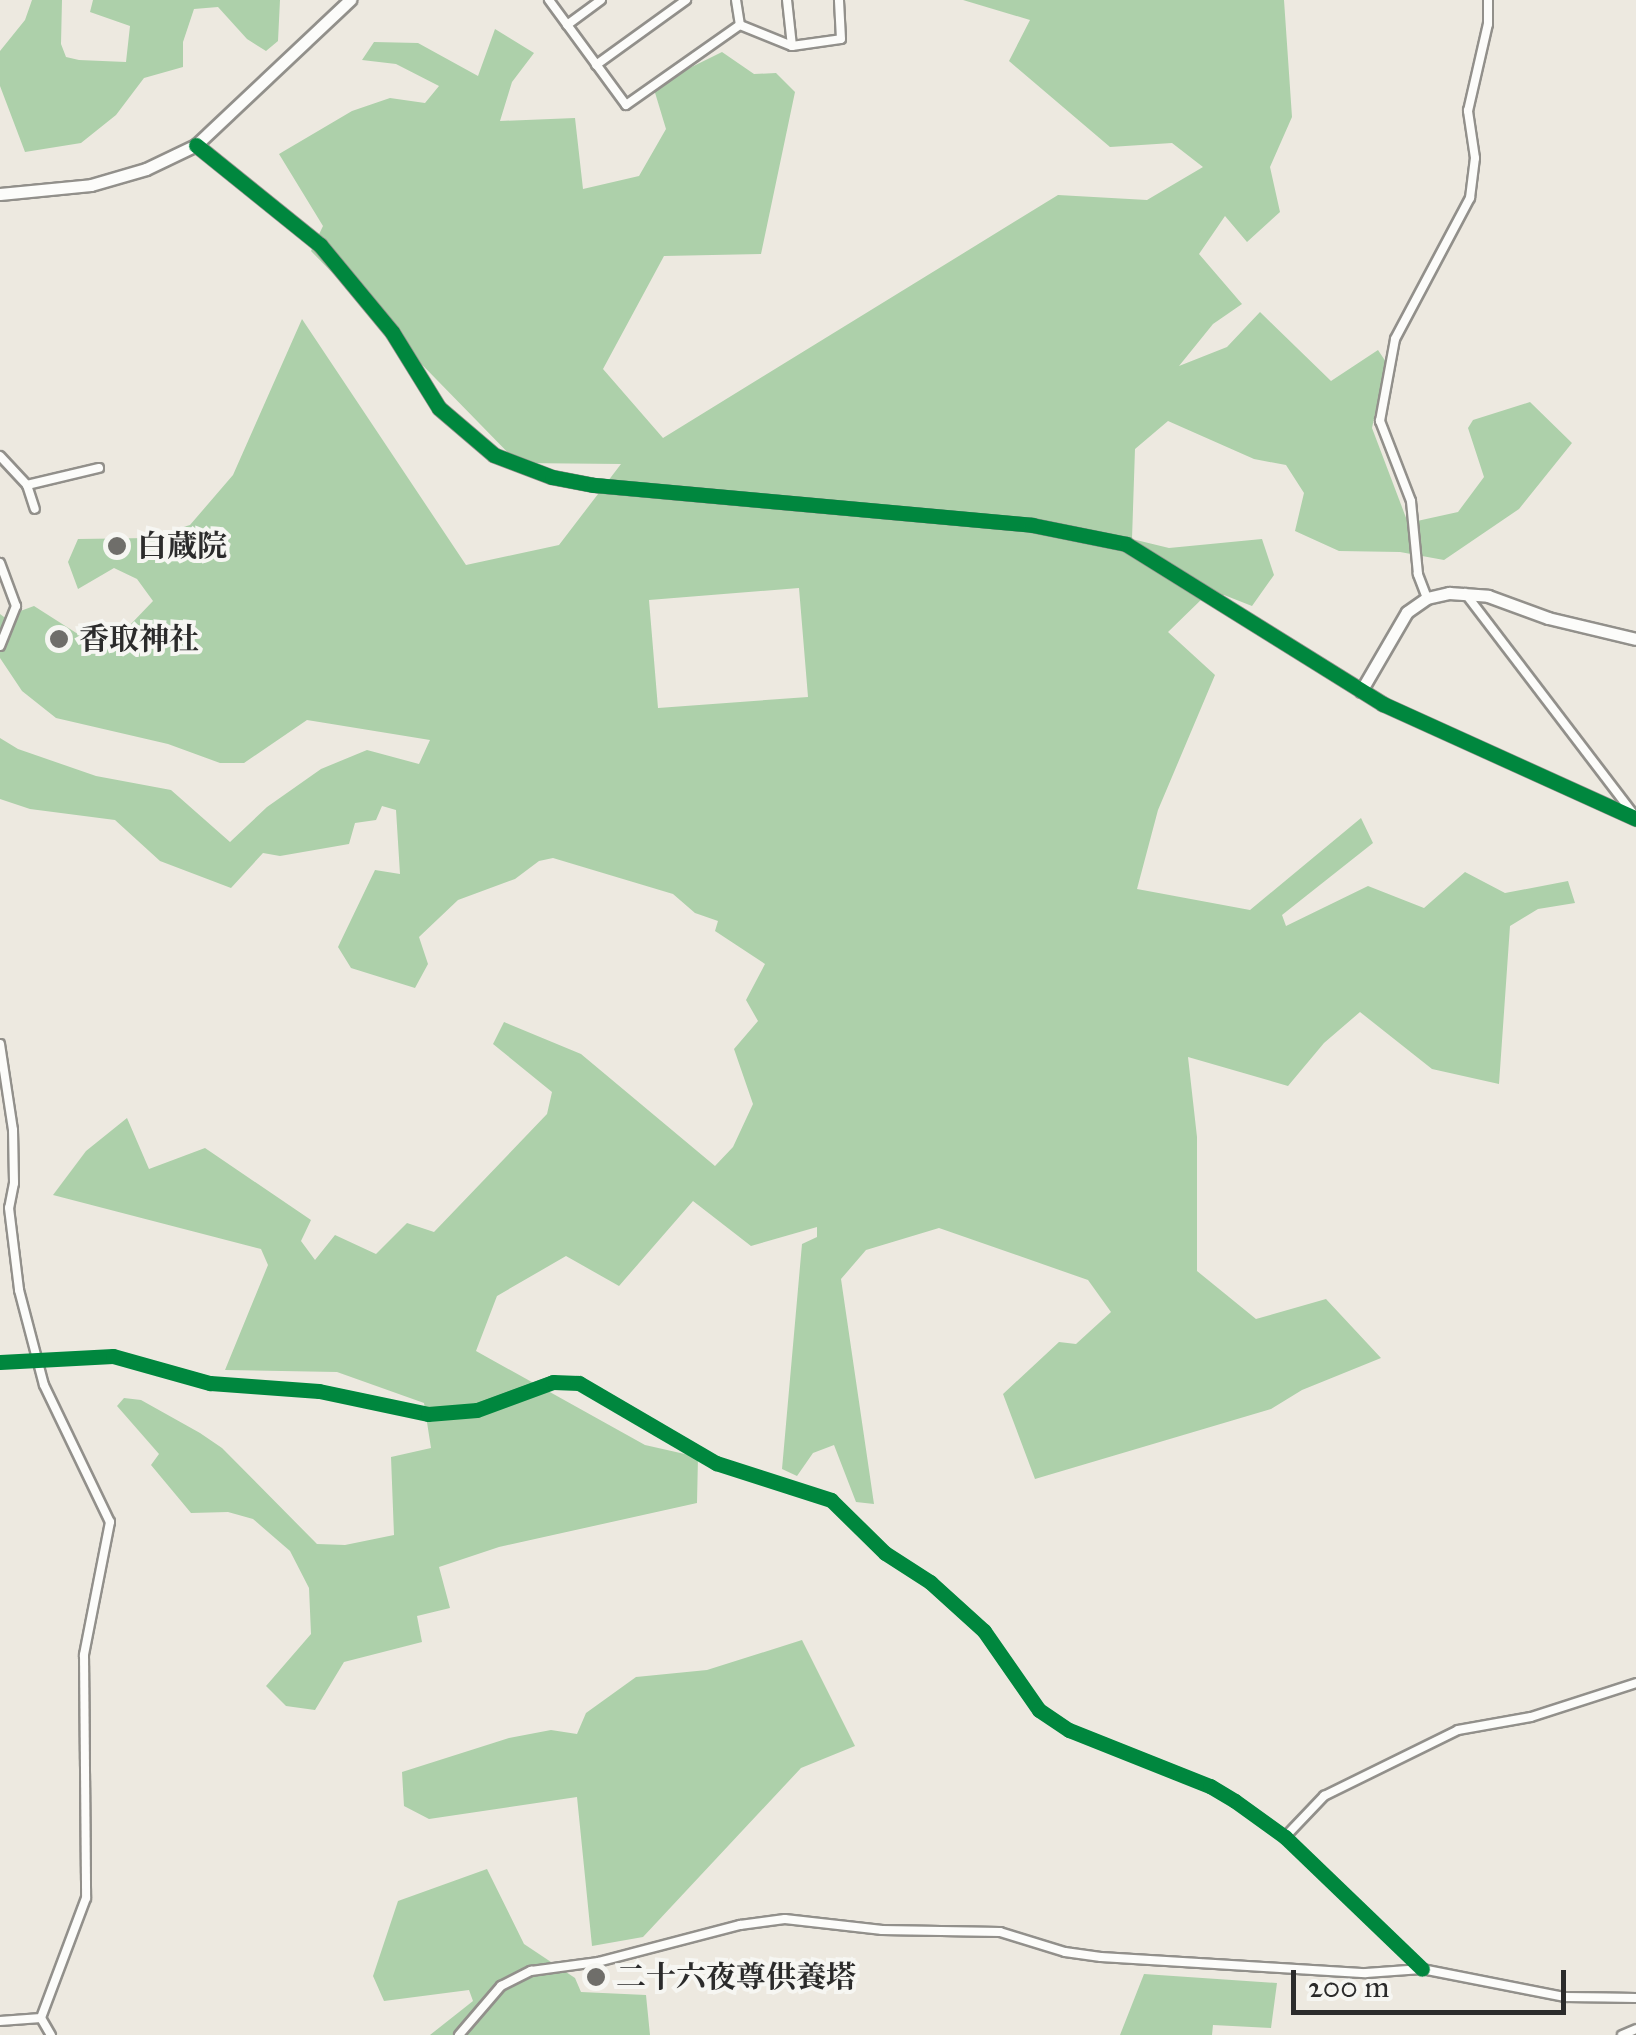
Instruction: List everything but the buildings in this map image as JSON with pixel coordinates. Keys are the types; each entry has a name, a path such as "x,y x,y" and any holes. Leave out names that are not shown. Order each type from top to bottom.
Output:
{"street":[{"path":"0,194 90,185 146,168 196,145 350,0"},
{"path":"549,0 626,105 740,25"},
{"path":"567,24 601,0"},
{"path":"596,65 686,0"},
{"path":"736,0 740,25"},
{"path":"787,0 792,46"},
{"path":"740,25 792,46 840,39 839,0"},
{"path":"1427,598 1418,574 1410,501 1380,421 1396,339 1470,198 1475,158 1468,111 1488,24 1488,0"},
{"path":"196,145 320,245 392,332 439,408 494,455 552,477 594,485 1032,525 1126,544 1361,692 1636,819"},
{"path":"1,460 28,484 35,509"},
{"path":"28,484 99,468"},
{"path":"0,563 16,606 0,646"},
{"path":"1361,692 1394,628 1407,612 1427,598 1465,593 1636,639"},
{"path":"1465,593 1636,819"},
{"path":"0,1044 13,1130 14,1183 9,1208 13,1245 36,1361 54,1408 110,1522 84,1655 86,1898 41,2018"},
{"path":"0,1362 113,1356 210,1383 308,1389 428,1414 486,1408 553,1382 579,1383 716,1462 831,1500 885,1554 930,1582 984,1630 1039,1710 1070,1730 1210,1786 1285,1837 1422,1968"},
{"path":"1285,1837 1324,1796 1458,1730 1532,1716 1636,1683"},
{"path":"459,2035 501,1986 531,1971 598,1962 726,1928 778,1919 886,1930 1000,1932 1065,1952 1101,1957 1366,1974 1422,1968 1565,1998 1636,1998"},
{"path":"0,2021 41,2018"},
{"path":"41,2018 51,2035"},
{"path":"1622,2035 1636,2029"}],"green space":[{"path":"32,0 62,0 61,44 66,57 79,60 126,62 130,26 90,12 93,0 280,0 278,41 266,51 247,39 218,7 194,9 183,42 183,67 144,78 116,115 81,143 25,152 0,86 0,51 25,20"},
{"path":"963,0 1284,0 1292,117 1270,167 1280,212 1247,242 1225,216 1199,254 1242,304 1213,324 1179,366 1227,347 1260,312 1331,381 1378,350 1386,362 1372,428 1408,523 1458,512 1484,477 1468,428 1473,420 1530,402 1572,443 1519,509 1444,560 1400,552 1339,551 1295,531 1304,493 1286,465 1254,459 1168,421 1135,449 1132,539 1169,548 1262,539 1274,575 1252,606 1224,595 1206,595 1168,632 1215,675 1158,810 1137,889 1250,910 1361,818 1373,843 1282,915 1286,926 1368,886 1424,908 1465,872 1505,893 1568,881 1575,903 1538,909 1510,926 1499,1084 1432,1069 1360,1012 1324,1043 1288,1086 1188,1057 1197,1137 1197,1271 1256,1319 1326,1299 1381,1358 1302,1390 1271,1409 1035,1479 1003,1394 1059,1342 1076,1344 1111,1312 1088,1280 939,1228 866,1250 841,1279 874,1504 856,1502 834,1445 813,1453 797,1476 782,1469 802,1244 817,1237 817,1227 751,1246 693,1201 619,1286 566,1256 497,1296 476,1351 645,1445 698,1457 697,1503 499,1547 439,1567 450,1608 417,1616 422,1642 344,1662 315,1710 286,1706 266,1686 311,1634 309,1588 290,1551 253,1519 228,1512 191,1513 151,1465 159,1454 117,1406 124,1398 141,1400 200,1433 222,1448 317,1544 345,1545 394,1535 391,1457 431,1448 424,1403 337,1372 225,1370 268,1265 261,1249 53,1195 86,1151 127,1118 149,1169 205,1148 311,1220 301,1241 315,1260 335,1235 376,1254 407,1223 434,1232 547,1114 552,1092 493,1044 504,1022 581,1054 715,1166 733,1147 753,1104 734,1049 758,1021 746,1000 765,964 715,931 718,921 695,913 673,894 553,858 539,861 515,879 458,900 419,937 428,964 415,988 351,968 338,947 375,870 400,874 396,810 382,806 376,820 355,823 349,844 280,856 263,853 231,888 160,861 115,820 30,809 0,799 0,738 18,749 96,776 171,790 230,842 267,807 321,769 367,750 419,764 430,740 307,720 244,763 220,763 168,744 56,718 22,691 0,658 0,614 4,617 34,606 81,636 130,625 153,601 137,579 114,568 78,589 68,562 78,539 149,538 190,525 233,475 302,319 466,565 559,545 621,464 518,463 311,251 323,226 279,154 352,111 390,98 425,103 439,86 396,64 362,60 374,42 418,43 478,76 495,29 534,53 512,82 500,121 575,118 583,189 639,176 666,129 653,86 722,52 754,74 776,73 795,92 761,254 664,256 603,369 663,438 1058,195 1147,200 1203,167 1172,143 1110,147 1009,61 1030,20","holes":["799,588 808,697 658,708 649,600"]},
{"path":"802,1640 855,1746 801,1768 643,1937 592,1946 577,1797 429,1819 404,1806 402,1772 509,1738 551,1730 577,1734 586,1713 636,1677 707,1670"},
{"path":"487,1869 524,1944 575,1978 581,1992 646,1995 650,2035 430,2035 473,2001 469,1990 384,2001 373,1976 398,1901"},
{"path":"1144,1974 1277,1983 1271,2028 1213,2025 1212,2035 1120,2035"}],"cycle path":[{"path":"196,145 320,245 392,332 439,408 494,455 552,477 594,485 1032,525 1126,544 1383,704 1636,819"},
{"path":"0,1362 113,1356 210,1383 319,1391 428,1414 477,1410 553,1382 579,1383 716,1463 831,1500 885,1553 930,1582 984,1631 1039,1710 1069,1730 1210,1786 1235,1801 1285,1837 1422,1969"}],"place":[{"name":"白蔵院","path":"117,546"},
{"name":"香取神社","path":"59,639"},
{"name":"二十六夜尊供養塔","path":"596,1977"}]}
